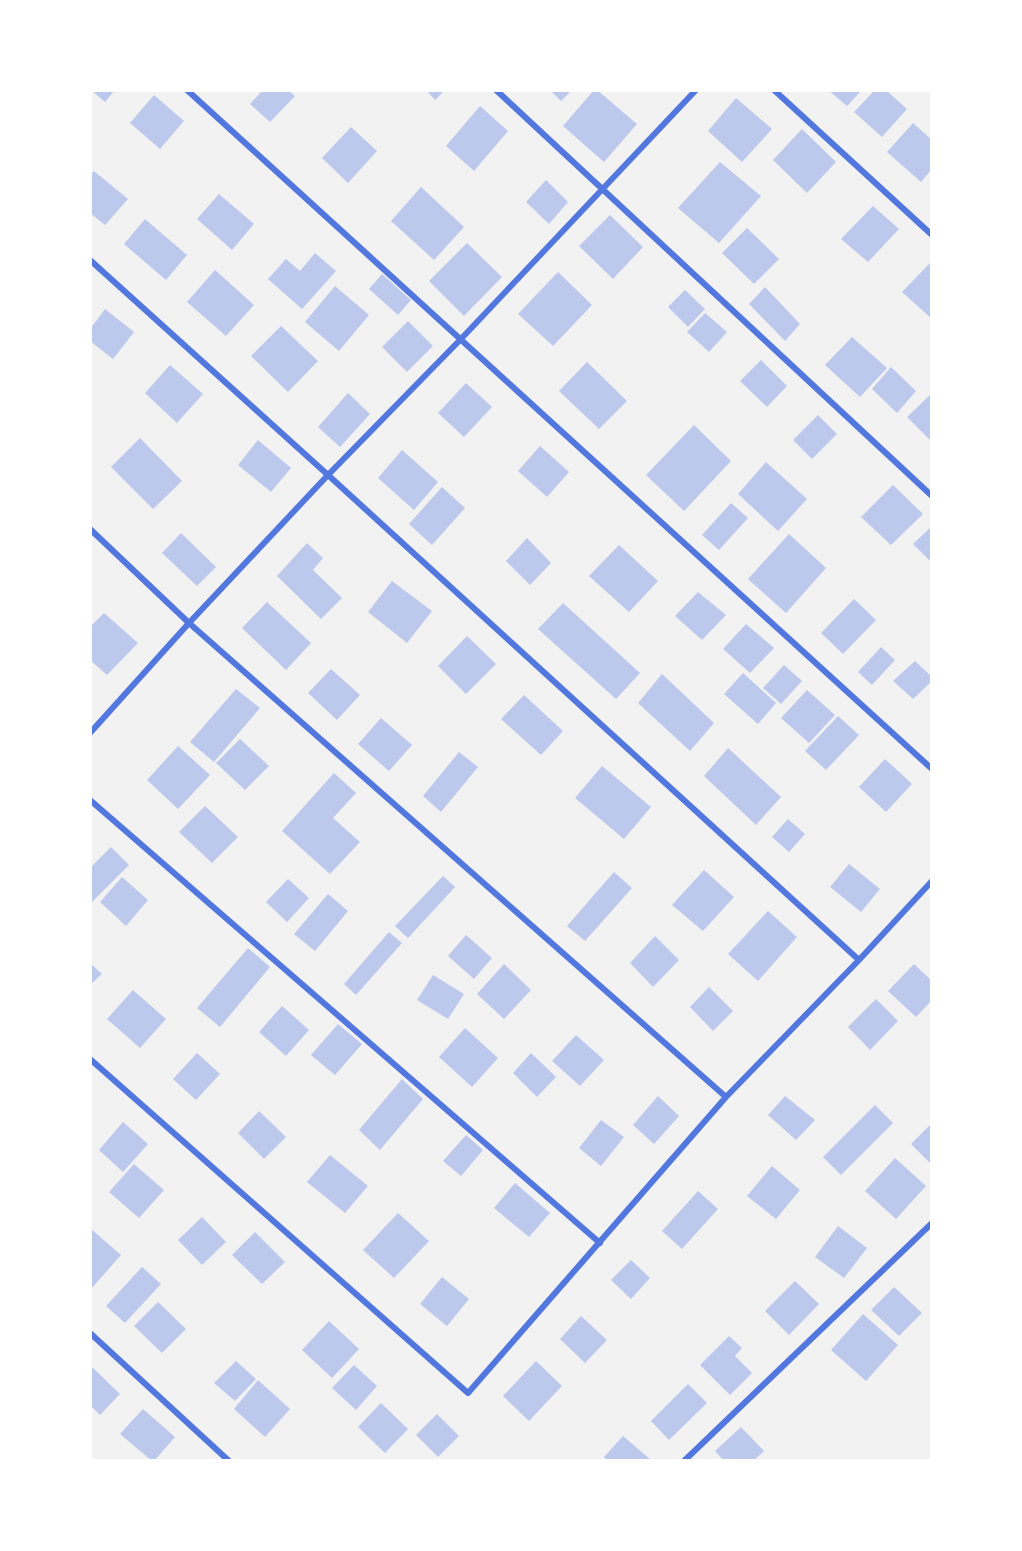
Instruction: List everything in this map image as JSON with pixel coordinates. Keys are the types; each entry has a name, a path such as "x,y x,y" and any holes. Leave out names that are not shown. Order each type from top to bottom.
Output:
{"street":[{"path":"187,90 932,769"},
{"path":"496,90 932,496"},
{"path":"90,733 189,623 328,475 460,340 696,90"},
{"path":"774,90 932,236"},
{"path":"90,260 858,960"},
{"path":"90,529 189,623 726,1097"},
{"path":"90,800 600,1243"},
{"path":"90,1059 468,1393 726,1097 932,882"},
{"path":"684,1461 932,1222"},
{"path":"90,1333 229,1461"}],"building":[{"path":"91,90 115,90 105,102"},
{"path":"263,90 288,90 295,96 270,122 250,104"},
{"path":"426,90 445,90 435,100"},
{"path":"550,90 572,90 561,101"},
{"path":"594,90 597,90 637,124 604,162 563,126"},
{"path":"828,90 862,90 847,106"},
{"path":"875,90 886,90 907,109 882,137 854,112"},
{"path":"154,95 184,121 160,149 130,123"},
{"path":"736,98 772,129 742,162 708,131"},
{"path":"480,106 508,131 474,171 446,146"},
{"path":"913,123 932,140 932,169 921,182 887,152"},
{"path":"351,127 377,151 348,183 322,158"},
{"path":"802,129 836,162 807,193 773,160"},
{"path":"720,162 761,196 719,243 678,208"},
{"path":"94,171 128,199 105,225 90,213 90,175"},
{"path":"546,180 568,202 549,224 526,202"},
{"path":"421,187 464,227 434,260 391,221"},
{"path":"219,194 254,224 232,250 197,219"},
{"path":"873,206 899,229 868,262 841,239"},
{"path":"610,215 643,247 613,279 579,246"},
{"path":"145,219 187,255 166,280 124,244"},
{"path":"747,228 779,259 754,284 722,253"},
{"path":"467,243 502,277 464,316 429,281"},
{"path":"315,253 336,271 302,309 268,279 286,259 300,271"},
{"path":"932,261 932,319 902,292"},
{"path":"215,270 254,305 226,336 187,302"},
{"path":"558,272 592,305 553,346 518,314"},
{"path":"382,274 411,300 398,315 369,289"},
{"path":"335,286 369,315 339,351 305,322"},
{"path":"765,287 800,324 785,341 749,304"},
{"path":"685,290 705,309 688,327 668,307"},
{"path":"105,309 134,332 113,359 90,341 90,329"},
{"path":"705,313 727,332 709,352 687,332"},
{"path":"408,321 433,346 407,372 382,347"},
{"path":"281,326 318,361 288,392 251,356"},
{"path":"852,337 887,368 860,397 825,365"},
{"path":"761,360 787,386 767,407 740,381"},
{"path":"587,362 627,401 599,429 559,391"},
{"path":"170,365 203,394 177,423 145,393"},
{"path":"891,367 916,391 897,413 872,389"},
{"path":"466,383 492,407 464,437 438,413"},
{"path":"348,393 370,414 340,447 318,427"},
{"path":"932,393 932,442 907,417"},
{"path":"818,415 837,434 812,459 793,440"},
{"path":"694,425 731,461 684,511 646,475"},
{"path":"140,438 182,481 153,509 111,467"},
{"path":"258,440 291,468 271,492 238,465"},
{"path":"540,446 569,472 547,497 518,471"},
{"path":"402,450 438,482 414,510 378,478"},
{"path":"766,462 807,499 778,531 738,494"},
{"path":"893,485 923,514 891,545 861,517"},
{"path":"442,487 465,508 432,545 409,524"},
{"path":"731,503 748,518 719,550 702,535"},
{"path":"932,526 932,563 913,544"},
{"path":"181,533 216,567 197,586 162,553"},
{"path":"789,534 826,568 786,613 748,579"},
{"path":"527,538 551,563 530,585 506,561"},
{"path":"307,543 323,558 313,570 342,598 321,619 277,576"},
{"path":"619,545 658,581 629,612 589,576"},
{"path":"392,581 432,611 407,643 368,612"},
{"path":"698,592 726,615 702,640 675,616"},
{"path":"854,599 876,620 843,654 821,633"},
{"path":"267,602 311,643 286,670 242,628"},
{"path":"563,603 640,673 616,699 538,629"},
{"path":"104,613 138,643 107,675 90,660 90,627"},
{"path":"746,624 774,648 750,673 723,649"},
{"path":"467,636 496,664 466,694 438,666"},
{"path":"881,647 895,660 872,685 858,672"},
{"path":"915,661 932,677 932,681 913,699 893,681"},
{"path":"784,665 802,681 781,704 763,688"},
{"path":"331,669 360,695 337,720 308,693"},
{"path":"743,673 776,703 758,724 724,694"},
{"path":"662,674 714,723 690,751 638,703"},
{"path":"236,689 260,708 214,762 190,742"},
{"path":"807,690 835,715 809,743 781,718"},
{"path":"524,695 563,731 541,755 501,719"},
{"path":"838,716 859,735 826,770 805,751"},
{"path":"381,718 412,745 389,771 358,744"},
{"path":"240,739 269,766 245,790 216,763"},
{"path":"178,746 210,775 178,809 147,780"},
{"path":"728,748 781,797 756,825 704,776"},
{"path":"459,752 478,767 441,812 423,796"},
{"path":"885,759 912,784 886,812 859,787"},
{"path":"602,766 651,807 624,839 575,798"},
{"path":"334,773 356,793 333,818 360,842 330,874 282,831"},
{"path":"205,806 238,837 212,863 179,832"},
{"path":"788,819 805,834 789,852 772,837"},
{"path":"111,847 129,865 90,904 90,868"},
{"path":"849,864 880,889 861,912 830,887"},
{"path":"704,870 734,897 703,931 672,905"},
{"path":"614,872 632,888 585,941 567,926"},
{"path":"443,876 455,887 408,938 395,926"},
{"path":"122,877 148,900 126,926 100,902"},
{"path":"288,879 309,898 287,922 266,902"},
{"path":"328,894 348,911 315,951 294,934"},
{"path":"768,911 797,937 758,981 728,954"},
{"path":"389,932 402,943 356,995 344,984"},
{"path":"466,935 492,958 474,979 448,956"},
{"path":"655,936 679,960 653,987 630,963"},
{"path":"248,948 270,967 220,1027 197,1008"},
{"path":"90,963 102,974 90,985"},
{"path":"504,964 531,990 504,1019 477,994"},
{"path":"914,964 932,981 932,1000 916,1017 888,991"},
{"path":"433,975 464,994 448,1019 417,1000"},
{"path":"709,987 733,1011 713,1031 690,1007"},
{"path":"133,990 166,1019 140,1048 107,1019"},
{"path":"876,999 898,1021 870,1050 848,1027"},
{"path":"282,1006 309,1030 286,1056 259,1032"},
{"path":"338,1024 362,1044 335,1075 311,1055"},
{"path":"465,1028 498,1058 472,1087 439,1057"},
{"path":"576,1035 604,1060 580,1086 552,1061"},
{"path":"197,1053 220,1074 196,1100 173,1079"},
{"path":"531,1053 556,1077 537,1097 513,1073"},
{"path":"402,1079 423,1099 380,1150 359,1130"},
{"path":"658,1096 679,1116 654,1144 633,1125"},
{"path":"785,1096 815,1120 796,1140 768,1115"},
{"path":"875,1105 893,1123 841,1175 823,1157"},
{"path":"259,1111 286,1137 264,1159 238,1133"},
{"path":"601,1120 624,1137 601,1166 579,1148"},
{"path":"123,1122 148,1144 123,1172 99,1150"},
{"path":"932,1123 932,1165 911,1144"},
{"path":"466,1135 483,1150 461,1176 443,1161"},
{"path":"330,1155 368,1186 345,1213 307,1182"},
{"path":"895,1158 926,1186 896,1219 865,1191"},
{"path":"134,1164 164,1190 139,1218 109,1192"},
{"path":"772,1166 800,1190 776,1219 747,1196"},
{"path":"515,1183 550,1213 529,1237 494,1208"},
{"path":"698,1191 718,1209 682,1249 662,1231"},
{"path":"398,1213 429,1241 394,1278 363,1250"},
{"path":"202,1217 226,1242 202,1265 178,1240"},
{"path":"838,1226 867,1248 844,1278 815,1257"},
{"path":"90,1228 121,1255 90,1290"},
{"path":"255,1232 285,1262 262,1284 232,1255"},
{"path":"631,1260 650,1278 631,1299 611,1280"},
{"path":"142,1267 161,1284 125,1323 106,1306"},
{"path":"442,1277 469,1299 447,1326 420,1304"},
{"path":"795,1281 819,1304 789,1335 765,1311"},
{"path":"894,1287 922,1313 899,1336 871,1310"},
{"path":"158,1302 186,1329 162,1353 134,1326"},
{"path":"863,1314 898,1345 866,1381 831,1350"},
{"path":"581,1316 607,1340 585,1363 560,1339"},
{"path":"329,1321 359,1349 332,1378 302,1350"},
{"path":"729,1336 742,1348 735,1356 752,1373 730,1395 700,1365"},
{"path":"236,1361 256,1379 235,1401 214,1383"},
{"path":"536,1361 562,1386 529,1421 503,1396"},
{"path":"90,1365 120,1394 100,1415 90,1405"},
{"path":"354,1365 377,1386 356,1410 332,1388"},
{"path":"258,1380 290,1409 265,1437 234,1409"},
{"path":"688,1384 707,1403 669,1440 651,1421"},
{"path":"381,1403 408,1429 385,1453 358,1427"},
{"path":"143,1409 175,1437 154,1461 120,1434"},
{"path":"437,1414 459,1436 438,1457 416,1435"},
{"path":"741,1427 764,1451 753,1461 724,1461 715,1451"},
{"path":"623,1436 650,1459 648,1461 608,1461 604,1457"}]}
